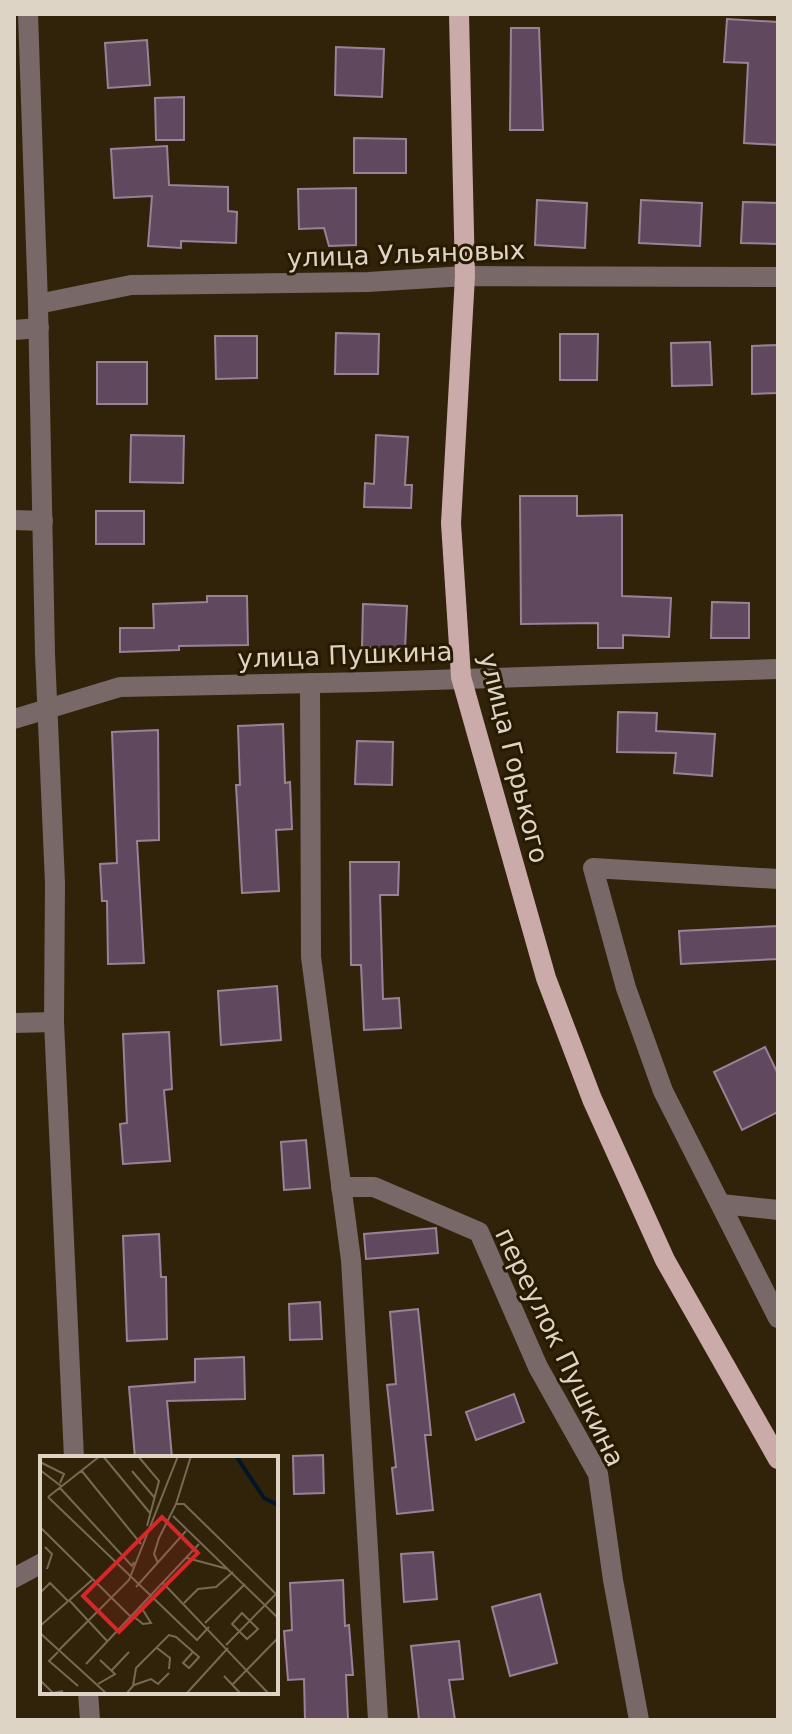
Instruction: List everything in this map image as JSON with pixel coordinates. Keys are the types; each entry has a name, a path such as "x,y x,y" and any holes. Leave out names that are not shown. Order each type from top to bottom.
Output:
{"main road":[{"name":"улица Горького","path":"459,14 465,276 451,523 461,677 546,978 592,1099 665,1260 778,1459"}],"street":[{"path":"28,14 39,328 47,708 55,883 54,1022 74,1456"},
{"name":"улица Ульяновых","path":"38,304 131,285 368,282 465,276 778,277"},
{"path":"14,330 39,328"},
{"path":"14,520 43,521"},
{"name":"улица Пушкина","path":"14,719 120,687 778,669"},
{"path":"310,683 311,957 351,1260 378,1720"},
{"path":"778,879 593,868 626,988 663,1091 778,1318"},
{"path":"14,1023 54,1022"},
{"name":"переулок Пушкина","path":"341,1187 374,1187 479,1232 538,1367 598,1474 613,1580 639,1720"},
{"path":"721,1204 778,1210"},
{"path":"14,1578 40,1564"},
{"path":"88,1694 90,1720"}],"building":[{"path":"727,19 778,22 778,145 744,143 748,63 724,62"},
{"path":"511,28 539,28 543,130 510,130"},
{"path":"147,40 150,85 108,88 105,43"},
{"path":"336,47 384,49 382,97 335,95"},
{"path":"184,97 184,140 156,140 155,98"},
{"path":"354,138 406,139 406,173 354,173"},
{"path":"167,146 169,185 228,187 228,211 237,212 236,243 181,241 181,248 148,246 152,196 114,198 111,149"},
{"path":"356,188 356,245 329,246 324,228 299,229 298,189"},
{"path":"537,200 587,203 585,248 535,245"},
{"path":"641,200 702,203 700,246 639,243"},
{"path":"743,202 778,203 778,244 741,243"},
{"path":"336,333 379,334 378,374 335,374"},
{"path":"560,334 598,334 597,380 560,380"},
{"path":"215,336 257,336 257,378 216,379"},
{"path":"710,342 712,385 672,386 671,343"},
{"path":"778,345 778,393 752,394 752,346"},
{"path":"97,362 147,362 147,404 97,404"},
{"path":"131,435 184,436 183,483 130,482"},
{"path":"376,435 408,437 405,485 412,485 411,508 364,507 365,483 374,484"},
{"path":"520,496 577,496 577,516 622,515 622,596 671,598 669,637 623,635 623,648 598,648 598,623 521,624"},
{"path":"96,511 144,511 144,544 96,544"},
{"path":"207,596 247,596 248,645 179,646 179,650 120,652 120,628 154,628 153,604 207,602"},
{"path":"712,602 749,603 749,638 711,638"},
{"path":"363,604 407,606 405,649 362,647"},
{"path":"618,712 657,713 656,731 715,734 712,776 674,773 676,753 617,752"},
{"path":"283,724 285,783 290,782 292,829 276,830 279,891 242,893 236,785 240,785 238,726"},
{"path":"158,730 159,840 137,841 144,963 108,964 107,901 102,901 100,864 117,863 112,732"},
{"path":"357,741 393,742 392,785 355,784"},
{"path":"350,862 399,862 398,895 380,895 383,999 399,998 401,1028 364,1030 361,965 351,965"},
{"path":"778,926 778,959 681,964 679,931"},
{"path":"277,986 281,1040 221,1045 218,991"},
{"path":"169,1032 172,1089 164,1090 170,1161 123,1164 120,1124 127,1123 123,1034"},
{"path":"765,1047 778,1074 778,1112 742,1130 714,1072"},
{"path":"306,1140 310,1188 284,1190 281,1142"},
{"path":"436,1228 438,1253 366,1259 364,1234"},
{"path":"159,1234 161,1277 166,1277 167,1339 127,1341 123,1236"},
{"path":"320,1302 322,1339 290,1340 289,1304"},
{"path":"418,1309 431,1435 425,1435 433,1510 397,1514 392,1468 396,1467 387,1385 396,1384 390,1312"},
{"path":"244,1357 245,1399 167,1401 172,1456 135,1456 129,1387 195,1382 195,1359"},
{"path":"514,1394 524,1422 476,1440 466,1412"},
{"path":"323,1455 324,1493 294,1494 293,1456"},
{"path":"433,1552 437,1599 404,1602 401,1554"},
{"path":"343,1580 345,1626 349,1625 353,1675 346,1675 348,1720 305,1720 304,1679 288,1680 284,1631 292,1630 290,1583"},
{"path":"540,1594 557,1663 510,1676 492,1607"},
{"path":"459,1641 463,1679 449,1680 455,1720 419,1720 411,1646"}]}
